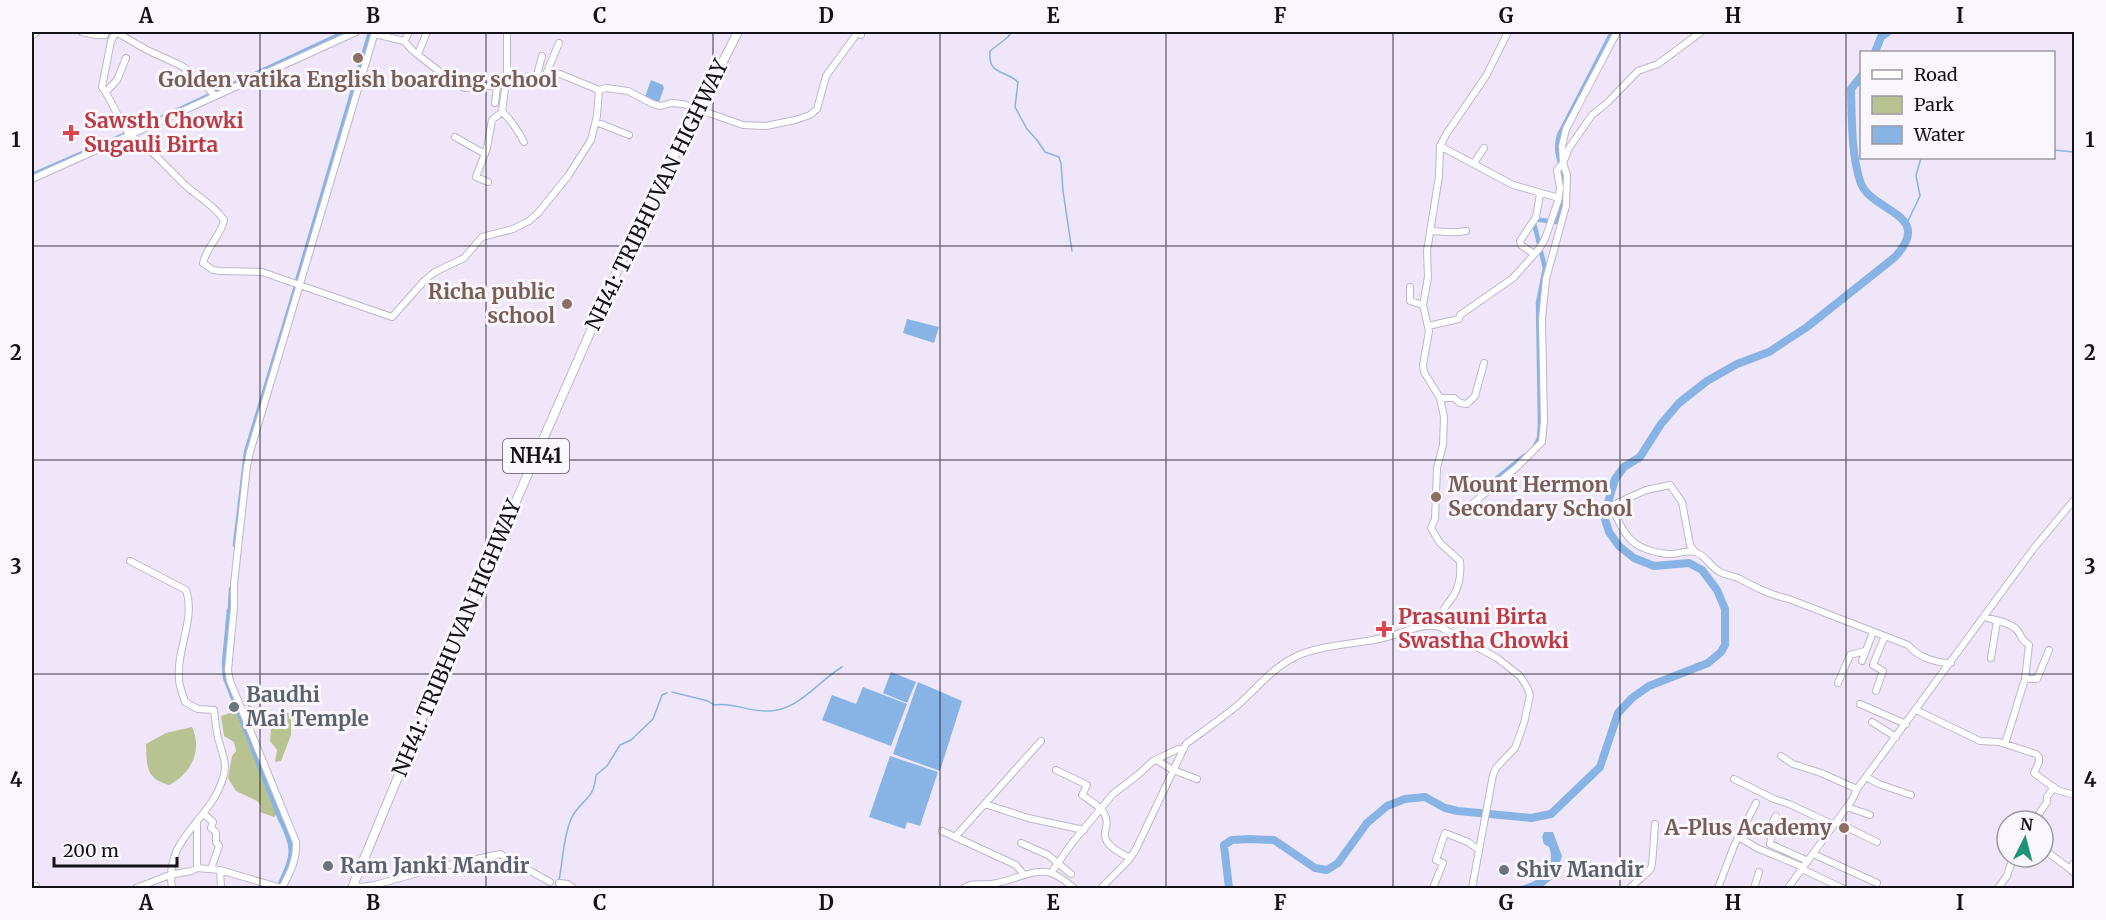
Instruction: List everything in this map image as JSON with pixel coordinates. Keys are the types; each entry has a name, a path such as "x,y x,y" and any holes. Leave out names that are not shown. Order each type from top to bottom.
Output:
{"highway":[{"name":"NH41: TRIBHUVAN HIGHWAY","path":"352,887 451,649 629,244 738,32"}],"street":[{"path":"32,36 37,32"},
{"path":"82,32 96,35 103,33 111,41"},
{"path":"214,95 207,87 185,76 186,69 182,66 147,50 116,32 111,41 102,87 129,133 165,163 184,184 224,220 203,263 213,270 262,272 392,317 425,280 435,272 464,258 482,237 513,229 529,221 538,213 554,195 591,140 596,122 599,90"},
{"path":"32,179 129,133 356,32"},
{"path":"418,54 427,32"},
{"path":"488,182 476,177 485,154 492,120 502,112 507,73 507,32"},
{"path":"1440,627 1440,616 1455,593 1461,569 1460,561 1440,543 1431,528 1437,502 1437,468 1443,445 1444,417 1440,398 1424,372 1423,365 1429,336 1423,304 1428,277 1427,252 1439,176 1440,146 1486,76 1508,32"},
{"path":"1461,513 1533,453 1542,442 1544,421 1542,318 1546,279 1566,206 1567,175 1563,163 1562,146 1566,129 1617,32"},
{"path":"1428,326 1459,319 1460,315 1513,278 1545,239 1559,198 1557,170 1592,115 1638,71 1658,64 1701,32"},
{"path":"136,888 197,868 220,870 281,888 296,857 296,842 230,681 228,670 234,584 246,466 375,33 404,41 457,85 465,88 506,84"},
{"path":"507,73 523,76 560,74 599,90 606,88 628,91 661,106 671,103 683,104 743,125 776,124 810,115 817,109 826,76 832,65 859,34"},
{"path":"546,74 559,43"},
{"path":"537,75 542,56"},
{"path":"106,92 117,80 126,58"},
{"path":"495,104 497,86"},
{"path":"502,112 524,142"},
{"path":"596,122 629,135"},
{"path":"455,137 485,154"},
{"path":"1440,146 1514,185 1559,198"},
{"path":"1474,163 1484,148"},
{"path":"1534,254 1521,245 1520,241 1536,217 1540,194"},
{"path":"1430,231 1453,234 1466,231"},
{"path":"1410,287 1410,301 1423,304"},
{"path":"1440,398 1454,398 1460,403 1467,404 1475,396 1484,363"},
{"path":"1695,552 1690,544 1682,502 1670,485 1646,490 1611,506 1628,538 1634,544 1667,554 1695,552 1720,572 1769,594 1789,599 1908,645 1914,652 1938,663 1951,663"},
{"path":"1788,888 1847,807 1857,789 2034,548 2074,500"},
{"path":"130,561 186,590 190,601 181,650 179,679 185,702 198,709 214,710 226,761 223,779 204,814 187,831 172,862 170,875 172,888"},
{"path":"1984,617 2017,630 2021,639 2030,645 2025,679 2005,744"},
{"path":"1991,658 1997,621"},
{"path":"1101,888 1130,858 1186,744 1236,707 1274,671 1298,656 1383,638 1423,625 1440,627 1497,658 1520,676 1530,695 1524,723 1515,748 1512,754 1496,768 1490,785 1472,888"},
{"path":"1862,661 1873,632"},
{"path":"1876,691 1882,670 1873,665 1885,636"},
{"path":"2025,679 2037,679 2049,650"},
{"path":"1838,683 1850,655 1865,651"},
{"path":"1860,704 1906,724"},
{"path":"1916,710 1980,741 2005,744 2036,754 2039,762 2034,773 2054,787 2074,795"},
{"path":"1872,722 1896,737"},
{"path":"955,837 1041,741"},
{"path":"1051,873 1072,843 1113,794 1156,759 1178,749 1182,750"},
{"path":"1781,756 1793,765 1821,773 1857,789"},
{"path":"1156,759 1173,770 1197,779"},
{"path":"1056,770 1087,785 1082,795 1105,814 1108,825 1105,833 1106,841 1116,851 1130,858"},
{"path":"1866,777 1911,795"},
{"path":"1734,779 1774,799 1877,842"},
{"path":"2042,809 2054,787"},
{"path":"1718,888 1756,803"},
{"path":"985,804 1028,818 1084,830"},
{"path":"1847,807 1870,815"},
{"path":"204,814 213,822 211,828 216,832 216,842 219,846 212,869"},
{"path":"1776,816 1770,827 1772,835 1770,844 1808,861"},
{"path":"197,822 197,868"},
{"path":"1630,888 1651,868 1653,863 1655,824"},
{"path":"942,831 1016,865 1024,875"},
{"path":"1433,888 1443,863 1436,860 1446,833 1468,842 1479,850"},
{"path":"1739,837 1757,848 1842,888"},
{"path":"1022,843 1048,855 1071,874"},
{"path":"352,887 375,885 435,868 500,854 550,882"},
{"path":"1813,854 1877,883"},
{"path":"2055,857 2073,869"},
{"path":"1998,888 2009,869"},
{"path":"220,870 221,888"},
{"path":"1755,888 1759,872"},
{"path":"964,888 975,884 1006,882 1024,875 1051,873 1074,888"},
{"path":"559,883 568,884 573,888"},
{"path":"32,888 36,886 36,888"}],"green space":[{"path":"248,705 267,713 291,713 291,735 281,761 275,762 277,750 270,741 271,729 247,718"},
{"path":"239,710 279,811 274,817 260,812 261,806 257,801 236,791 228,778 232,756 236,751 234,742 224,736 221,716"},
{"path":"192,727 196,744 193,761 189,768 169,785 155,779 147,765 146,744 166,733"}],"water":[{"path":"651,80 663,85 659,102 645,97"},
{"path":"907,319 939,327 934,343 903,333"},
{"path":"891,672 916,682 907,703 883,693"},
{"path":"918,682 962,701 940,771 893,754"},
{"path":"863,687 907,704 891,746 822,720 832,695 856,704"},
{"path":"890,756 938,772 920,826 907,822 905,829 869,817"},
{"path":"1544,832 1553,832 1562,856 1555,877 1541,888 1510,888 1534,881 1545,873 1551,861 1551,855 1542,837"},
{"path":"1496,886 1510,888 1487,888"}],"waterway":[{"path":"32,175 135,130 345,32"},
{"path":"297,281 370,32"},
{"path":"1011,32 990,51 990,59 994,68 1018,82 1015,107 1027,129 1045,152 1059,157 1072,251"},
{"path":"1535,446 1539,438 1540,425 1538,303 1545,268 1533,219 1556,222 1564,183 1557,149 1559,135 1612,32"},
{"path":"1875,51 1881,37 1888,32"},
{"path":"1229,888 1224,845 1232,840 1274,840 1315,868 1327,870 1338,863 1367,823 1387,806 1405,799 1425,797 1445,808 1458,811 1531,818 1551,814 1600,767 1618,713 1632,698 1649,686 1708,663 1721,652 1725,645 1725,609 1717,590 1702,570 1689,563 1654,566 1634,558 1619,546 1609,532 1604,516 1615,479 1624,467 1640,457 1661,424 1679,403 1707,381 1737,364 1769,352 1807,327 1895,257 1906,242 1908,231 1904,222 1875,200 1860,181 1852,135 1851,89 1860,78"},
{"path":"2055,150 2074,152"},
{"path":"1906,225 1920,196 1916,175 1921,159"},
{"path":"235,545 246,452 296,286"},
{"path":"1480,492 1524,456"},
{"path":"230,607 231,589"},
{"path":"229,610 224,663 225,678 289,838 290,859 279,886"},
{"path":"672,692 708,701 714,705 758,711 777,710 797,702 842,667"},
{"path":"559,880 568,826 575,812 590,796 596,775 607,766 620,745 631,740 653,719 662,695 667,693"}],"place":[{"name":"Golden vatika English boarding school","path":"358,58"},
{"name":"Sawsth Chowki Sugauli Birta","path":"71,133"},
{"name":"Richa public school","path":"567,304"},
{"name":"Mount Hermon Secondary School","path":"1436,497"},
{"name":"Prasauni Birta Swastha Chowki","path":"1384,629"},
{"name":"Baudhi Mai Temple","path":"234,707"},
{"name":"A-Plus Academy","path":"1844,828"},
{"name":"Ram Janki Mandir","path":"328,866"},
{"name":"Shiv Mandir","path":"1504,870"}]}
